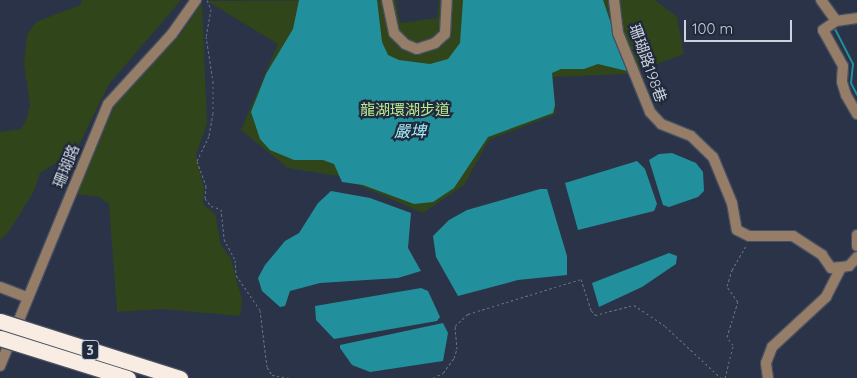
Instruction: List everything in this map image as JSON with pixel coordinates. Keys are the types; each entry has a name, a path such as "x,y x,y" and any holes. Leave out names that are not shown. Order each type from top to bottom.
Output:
{"highway":[{"name":"3","path":"0,321 180,378"},
{"name":"3","path":"0,338 128,378"}],"street":[{"name":"珊瑚路","path":"0,366 108,104 172,34 196,0"},
{"path":"386,0 394,33 405,44 417,49 435,43 445,34 447,0"},
{"name":"珊瑚路198巷","path":"614,0 618,33 650,112 661,124 691,136 712,157 732,204 737,230 749,236"},
{"path":"821,0 836,21"},
{"path":"857,18 836,21 823,30 843,66 842,82 846,95 857,114"},
{"path":"749,236 793,236 822,255 831,268 840,269"},
{"path":"857,236 857,246"},
{"path":"768,378 766,363 772,346 826,297 840,269 857,257"},
{"path":"0,287 28,298"}],"path":[{"path":"207,0 211,9 206,36 213,81 213,113 209,136 197,161 206,186 205,198 211,206 221,209 224,239 235,260 236,275 260,310 267,367 272,375 290,378"},
{"path":"725,378 733,345 727,337 738,302 727,286 749,236"},
{"path":"433,378 443,373 454,358 457,350 455,326 468,314 581,279 591,310 595,315 634,305 665,326 721,378"},
{"path":"303,378 318,378"}],"green space":[{"path":"82,0 181,0 109,84 70,163 60,161 40,173 34,191 10,230 0,240 0,132 21,129 26,120 30,105 24,63 27,35 36,22 80,5"},
{"name":"嚴埤","path":"396,0 400,23 437,18 439,0 655,0 677,17 684,54 630,74 552,77 556,114 489,140 464,185 423,213 338,176 288,168 241,130 278,44 207,1"},
{"path":"202,3 207,123 196,155 204,189 203,204 215,214 221,245 231,259 242,300 240,316 162,309 117,312 109,204 99,197 77,194 116,102 160,51 180,35"}],"water":[{"name":"嚴埤","path":"299,0 377,0 382,42 388,55 399,60 430,64 448,59 460,43 463,0 603,0 627,71 598,64 584,69 561,69 552,73 555,105 553,113 488,137 454,188 433,202 414,204 363,185 342,182 334,164 323,160 294,160 270,150 260,139 251,112 266,74 293,29"},
{"path":"672,153 696,163 703,172 704,191 698,197 669,207 663,205 649,160 659,154"},
{"path":"637,161 645,169 657,204 654,211 578,230 565,183"},
{"path":"540,189 547,189 567,256 567,275 518,280 458,296 436,257 433,236 449,220 467,210"},
{"path":"331,191 370,198 411,213 408,248 421,271 398,278 320,283 290,291 285,306 280,307 262,291 258,278 265,265 285,241 299,233 318,203"},
{"path":"669,253 677,256 676,264 642,287 599,307 592,283"},
{"path":"421,288 428,291 440,317 437,321 334,339 316,320 315,306"},
{"path":"443,323 448,333 443,361 370,372 352,365 340,348 340,345"}],"waterway":[{"path":"834,27 853,64 851,83 857,95"}],"park label":[{"name":"龍湖環湖步道","path":"405,110"}]}
